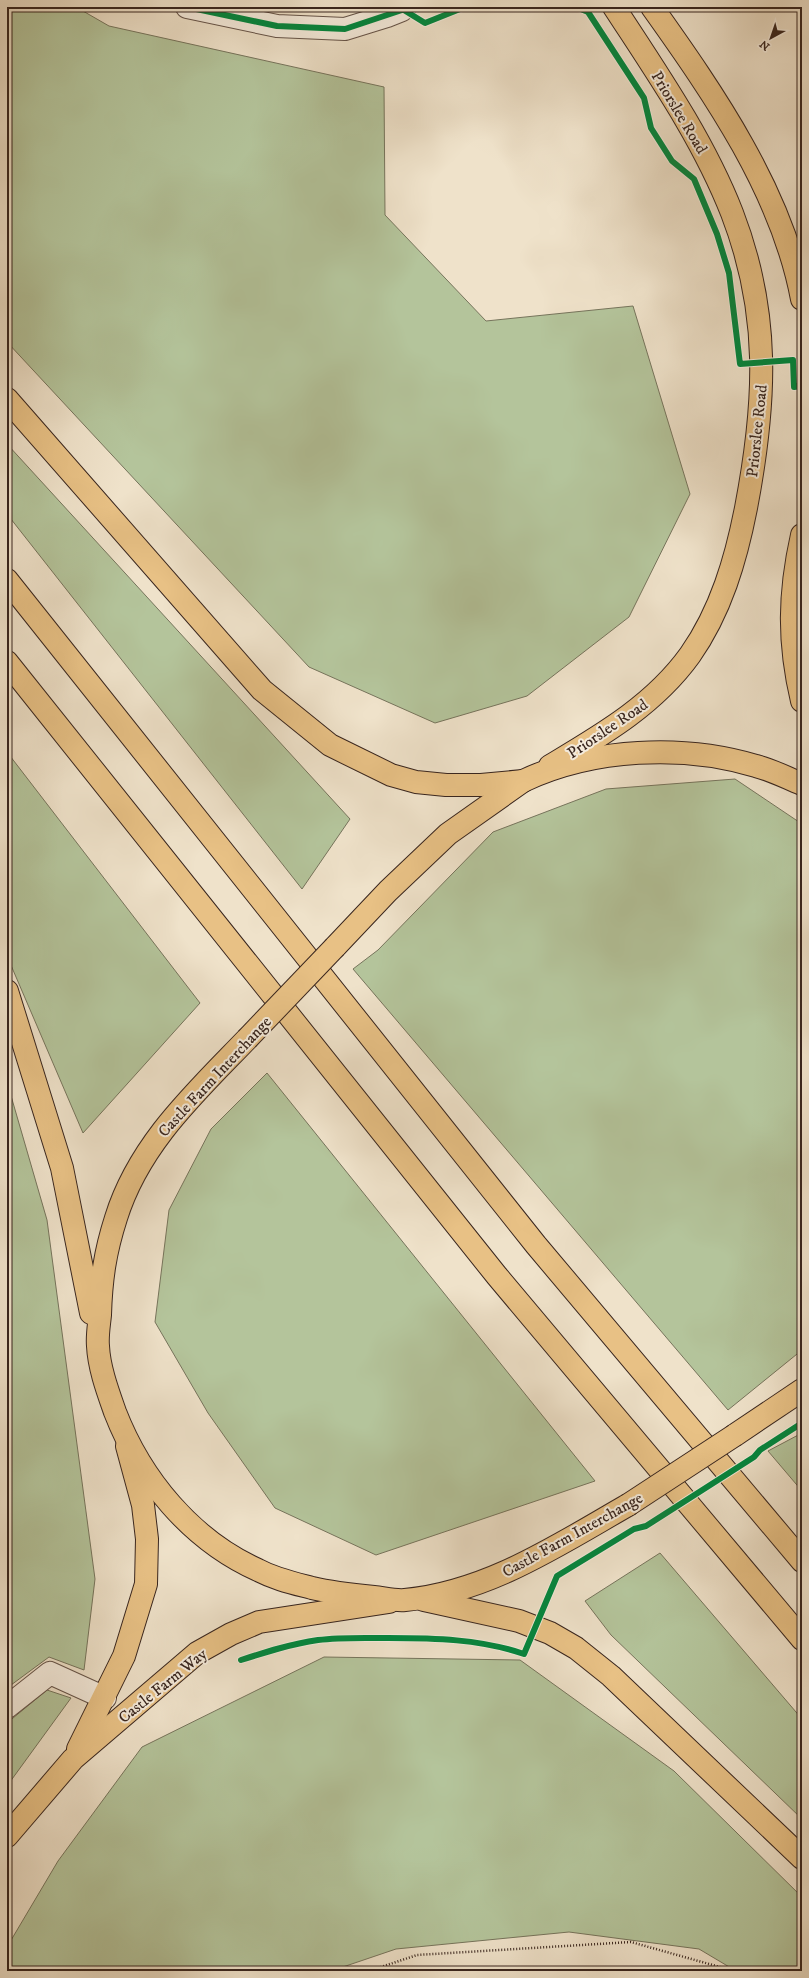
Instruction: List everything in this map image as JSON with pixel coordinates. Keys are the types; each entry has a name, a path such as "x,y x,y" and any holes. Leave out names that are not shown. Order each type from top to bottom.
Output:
{"main road":[{"name":"Priorslee Road","path":"528,779 622,722 651,699 675,674 694,649 720,601 734,563 754,466 761,415 762,362 756,300 750,265 732,213 711,165 687,122 614,7"},
{"path":"652,7 721,107 744,148 769,198 788,246 802,299"},
{"path":"7,399 262,690 330,745 391,775 416,782 446,785 481,785 528,779"},
{"path":"802,535 792,588 791,616 792,645 802,701"},
{"path":"7,580 536,1245 802,1561"},
{"path":"7,662 497,1276 802,1639"},
{"name":"Castle Farm Interchange","path":"802,784 757,766 712,756 675,752 631,754 580,762 528,779 448,834 388,891 183,1105 162,1129 136,1170 116,1216 102,1275 98,1347 108,1393 124,1436 169,1503 183,1518 228,1554 257,1570 282,1580 333,1593 409,1599 473,1585 541,1555 628,1505 802,1390"},
{"path":"7,991 62,1168 98,1347"},
{"name":"Castle Farm Way","path":"73,1759 105,1698 124,1656 146,1584 147,1538 143,1504 124,1436"},
{"path":"409,1599 519,1621 550,1633 576,1648 612,1676 802,1858"},
{"name":"Castle Farm Way","path":"7,1836 73,1759 197,1653 231,1634 259,1622 409,1599"}],"street":[{"path":"187,7 277,26 345,29 387,16 402,10 405,7"},
{"path":"7,1707 50,1673 105,1698"}],"path":[{"path":"369,1971 417,1954 631,1942 734,1971"}],"green space":[{"path":"7,7 76,7 109,26 384,87 385,215 486,321 633,306 690,494 629,617 527,696 435,723 309,667 7,342"},
{"path":"7,444 350,819 302,889 7,514"},
{"path":"7,752 200,1003 83,1133 7,956"},
{"path":"735,779 802,824 802,1350 728,1410 353,969 378,950 493,832 606,789"},
{"path":"267,1073 595,1481 376,1555 275,1508 208,1413 155,1322 169,1210 211,1129"},
{"path":"7,1082 47,1220 95,1579 84,1670 49,1657 7,1688"},
{"path":"802,1433 802,1491 768,1451"},
{"path":"660,1553 802,1719 802,1819 611,1635 585,1601"},
{"path":"324,1657 520,1660 674,1771 802,1897 802,1971 736,1971 699,1949 569,1932 396,1949 331,1971 7,1971 7,1947 58,1861 142,1747"},
{"path":"47,1690 71,1698 7,1786 7,1723"}],"cycle path":[{"path":"187,7 277,26 345,29 402,10"},
{"path":"399,7 425,23 465,7"},
{"path":"576,7 588,12 644,98 651,128 672,161 694,179 717,234 729,273 740,364 793,360 794,387 802,386"},
{"path":"241,1660 298,1644 318,1640 344,1638 422,1638 457,1640 491,1645 524,1654 557,1576 634,1529 646,1526 754,1457 760,1450 802,1423"}]}
